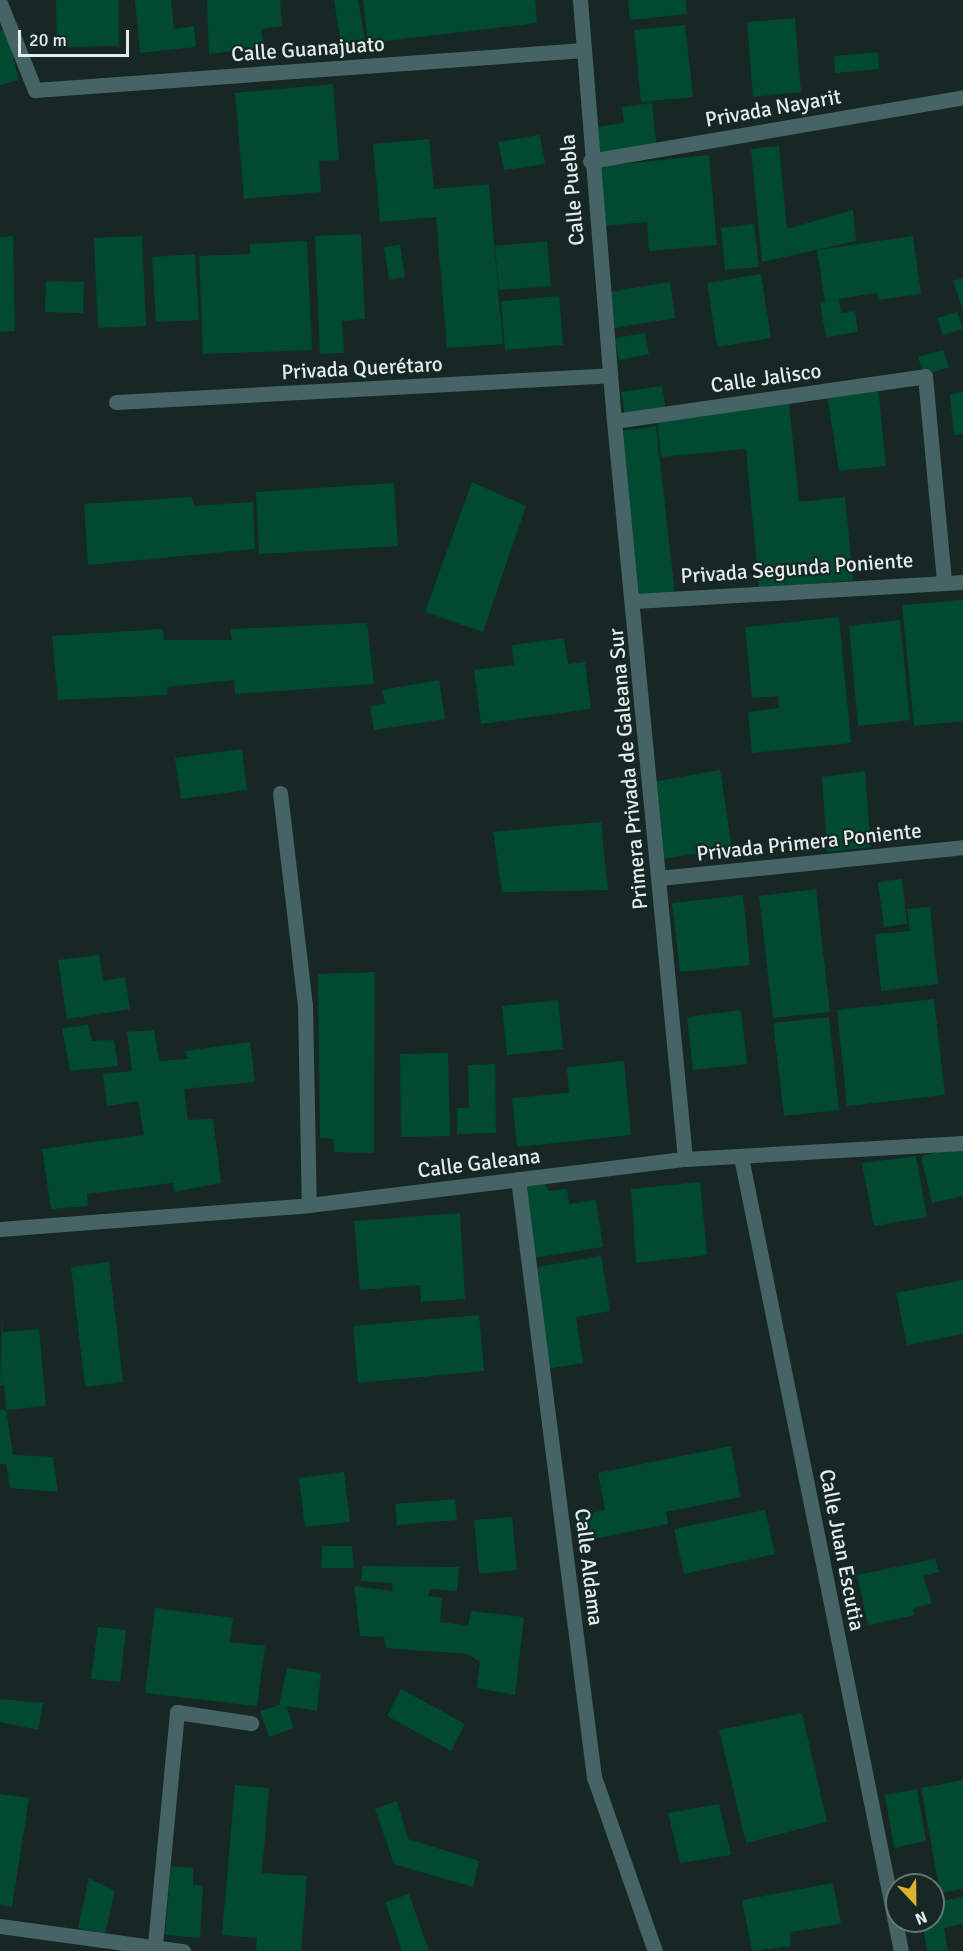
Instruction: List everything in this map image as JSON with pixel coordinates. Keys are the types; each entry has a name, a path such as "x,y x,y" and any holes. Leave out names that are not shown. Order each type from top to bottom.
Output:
{"street":[{"name":"Calle Puebla","path":"580,0 590,161 610,375"},
{"name":"Calle Guanajuato","path":"0,3 34,90 584,50"},
{"name":"Privada Nayarit","path":"590,161 963,97"},
{"name":"Privada Querétaro","path":"116,402 610,375"},
{"name":"Primera Privada de Galeana Sur","path":"610,375 634,601 685,1159"},
{"name":"Calle Jalisco","path":"614,421 925,376 944,579"},
{"name":"Privada Segunda Poniente","path":"634,601 944,579 963,582"},
{"path":"280,793 305,1005 309,1205"},
{"name":"Privada Primera Poniente","path":"659,878 963,847"},
{"name":"Calle Galeana","path":"0,1229 309,1205 685,1159 963,1143"},
{"name":"Calle Juan Escutia","path":"741,1157 901,1951"},
{"name":"Calle Aldama","path":"518,1179 594,1777 655,1951"},
{"path":"155,1945 177,1712 251,1724"},
{"path":"0,1926 85,1946 155,1945 183,1951"}],"building":[{"path":"56,0 119,0 119,46 57,47"},
{"path":"135,0 171,0 174,29 194,26 196,47 140,53"},
{"path":"207,0 280,0 282,26 261,29 264,47 209,54"},
{"path":"334,0 358,0 365,40 341,44"},
{"path":"363,0 535,0 537,23 368,43"},
{"path":"628,0 686,0 687,14 630,20"},
{"path":"795,18 801,92 753,97 747,22"},
{"path":"685,25 693,97 641,102 634,30"},
{"path":"6,29 19,80 0,85 0,31"},
{"path":"878,52 879,69 835,73 834,56"},
{"path":"333,84 339,160 319,161 321,192 244,199 235,93"},
{"path":"652,103 657,150 601,157 597,127 624,123 622,107"},
{"path":"540,135 545,164 504,170 498,142"},
{"path":"429,139 434,189 489,184 503,344 447,348 436,217 380,222 373,144"},
{"path":"779,146 787,229 853,210 856,241 762,262 751,149"},
{"path":"709,155 717,245 649,251 647,222 603,226 595,167"},
{"path":"754,224 759,267 725,270 721,228"},
{"path":"361,234 365,319 342,321 344,353 320,354 315,236"},
{"path":"13,236 15,331 0,332 0,237"},
{"path":"142,236 146,326 98,328 94,238"},
{"path":"913,236 921,294 878,300 877,293 825,301 817,250"},
{"path":"307,241 312,350 203,354 199,256 250,254 250,244"},
{"path":"547,241 551,286 499,290 495,246"},
{"path":"400,245 405,277 389,280 384,247"},
{"path":"195,254 199,320 156,322 152,257"},
{"path":"761,274 771,338 717,347 707,283"},
{"path":"963,278 963,310 953,281"},
{"path":"46,281 84,282 83,313 45,312"},
{"path":"670,282 675,318 614,328 609,292"},
{"path":"559,296 563,345 505,350 501,301"},
{"path":"839,299 841,313 855,311 858,332 826,337 820,302"},
{"path":"957,312 963,329 943,335 937,318"},
{"path":"645,333 649,354 619,360 615,338"},
{"path":"943,350 949,367 924,375 918,357"},
{"path":"662,386 666,411 625,418 621,392"},
{"path":"878,387 886,466 839,471 827,395"},
{"path":"963,392 963,434 954,435 950,394"},
{"path":"789,404 799,502 845,497 853,580 759,589 746,449 661,457 657,418"},
{"path":"656,426 675,594 639,594 621,431"},
{"path":"472,482 526,506 483,632 425,612"},
{"path":"394,483 398,546 259,554 256,492"},
{"path":"192,497 194,506 253,502 255,549 88,565 84,504"},
{"path":"963,600 963,721 914,726 902,605"},
{"path":"839,617 851,743 752,753 748,712 779,708 778,696 752,698 745,627"},
{"path":"900,620 910,720 858,726 849,626"},
{"path":"367,623 374,684 235,694 234,680 167,687 167,695 58,700 52,636 163,629 164,640 232,640 230,629"},
{"path":"564,638 568,664 585,662 591,709 481,724 474,670 514,665 512,645"},
{"path":"439,680 445,719 374,730 370,706 385,704 382,690"},
{"path":"242,749 247,790 181,799 175,758"},
{"path":"720,770 732,848 663,859 652,782"},
{"path":"865,771 871,847 827,852 822,777"},
{"path":"601,822 608,890 502,892 493,832"},
{"path":"902,879 907,924 884,927 878,882"},
{"path":"816,889 830,1012 773,1018 759,896"},
{"path":"743,895 750,965 680,972 672,903"},
{"path":"930,907 938,984 881,991 875,934 910,931 907,909"},
{"path":"99,955 103,981 125,977 130,1009 67,1019 58,960"},
{"path":"375,972 374,1153 334,1152 333,1139 320,1138 318,974"},
{"path":"934,999 945,1095 847,1106 837,1010"},
{"path":"558,1000 563,1049 507,1055 502,1006"},
{"path":"741,1010 747,1064 693,1070 687,1017"},
{"path":"829,1017 839,1110 784,1116 773,1023"},
{"path":"88,1025 92,1041 114,1040 118,1066 70,1071 62,1028"},
{"path":"154,1030 159,1061 188,1059 185,1051 250,1042 255,1082 184,1089 188,1120 213,1119 221,1183 174,1192 173,1183 87,1194 88,1206 51,1209 42,1149 144,1135 138,1101 107,1106 103,1074 132,1071 127,1032"},
{"path":"448,1053 450,1136 401,1137 400,1054"},
{"path":"624,1061 631,1135 517,1147 512,1098 569,1093 567,1067"},
{"path":"495,1064 496,1133 457,1134 457,1108 469,1108 468,1065"},
{"path":"963,1146 963,1196 932,1203 921,1156"},
{"path":"916,1156 927,1217 874,1226 862,1163"},
{"path":"544,1182 549,1191 567,1189 569,1204 596,1200 603,1247 533,1258 522,1185"},
{"path":"700,1182 707,1255 636,1263 631,1189"},
{"path":"460,1213 465,1299 421,1302 420,1285 360,1290 354,1221"},
{"path":"601,1256 610,1311 576,1317 583,1363 547,1369 538,1267"},
{"path":"109,1262 123,1382 85,1387 71,1267"},
{"path":"963,1280 963,1334 907,1345 896,1293"},
{"path":"479,1315 484,1371 358,1383 353,1326"},
{"path":"2,1318 3,1332 39,1329 46,1406 6,1410 4,1385 0,1386"},
{"path":"0,1410 6,1410 13,1455 53,1457 58,1492 10,1488 6,1464 0,1464"},
{"path":"731,1446 740,1497 666,1512 668,1524 583,1541 578,1516 605,1510 598,1473"},
{"path":"344,1472 350,1522 305,1527 299,1478"},
{"path":"455,1499 457,1520 397,1525 395,1504"},
{"path":"765,1510 775,1554 684,1574 674,1529"},
{"path":"512,1517 517,1570 479,1574 474,1520"},
{"path":"322,1546 352,1546 354,1568 321,1568"},
{"path":"935,1559 939,1572 923,1576 932,1603 913,1609 915,1615 868,1625 857,1575"},
{"path":"362,1566 459,1567 457,1591 430,1589 428,1596 442,1598 440,1622 468,1626 471,1611 524,1617 515,1695 477,1688 480,1662 467,1654 386,1648 384,1637 360,1636 354,1586 393,1591 392,1583 361,1581"},
{"path":"155,1608 233,1618 230,1642 265,1646 257,1706 145,1693"},
{"path":"98,1627 126,1630 120,1682 91,1679"},
{"path":"287,1668 321,1673 317,1711 286,1706 294,1728 269,1737 260,1711 279,1705"},
{"path":"401,1689 465,1724 451,1751 387,1716"},
{"path":"0,1699 43,1703 38,1730 0,1722"},
{"path":"802,1713 827,1822 746,1843 719,1730"},
{"path":"963,1780 963,1889 945,1892 945,1873 936,1873 921,1788"},
{"path":"235,1785 269,1788 262,1873 307,1876 301,1951 256,1951 257,1938 222,1935"},
{"path":"917,1789 926,1841 894,1848 885,1795"},
{"path":"0,1794 29,1798 12,1907 0,1905"},
{"path":"397,1801 408,1839 479,1861 473,1887 394,1864 375,1809"},
{"path":"719,1804 731,1855 680,1863 668,1813"},
{"path":"171,1866 193,1868 193,1885 203,1886 200,1938 165,1935"},
{"path":"89,1878 115,1891 105,1934 78,1928"},
{"path":"833,1883 841,1924 790,1932 791,1946 752,1951 742,1900"},
{"path":"409,1894 429,1951 402,1951 385,1902"},
{"path":"963,1897 963,1924 945,1928 945,1900"},
{"path":"924,1933 945,1933 948,1951 927,1951"}]}
